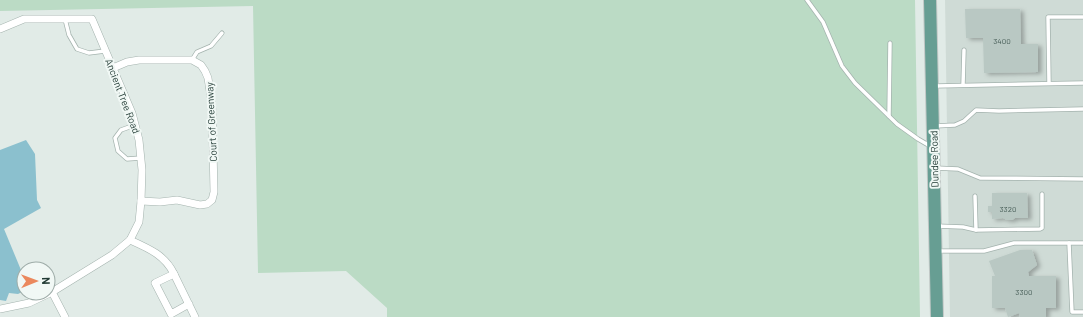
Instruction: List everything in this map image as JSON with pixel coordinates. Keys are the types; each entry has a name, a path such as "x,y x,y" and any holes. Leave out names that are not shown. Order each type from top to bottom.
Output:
{"main road":[{"name":"Dundee Road","path":"930,0 937,317"}],"street":[{"path":"0,30 24,19 65,20"},
{"name":"Ancient Tree Road","path":"56,290 112,255 130,240 139,222 141,201 142,158 132,113 92,19 65,20"},
{"path":"113,68 127,62 139,60 192,60"},
{"name":"Court of Greenway","path":"141,201 160,202 177,200 200,205 206,204 212,200 214,192 212,105 206,71 201,64 192,60"},
{"path":"130,240 149,248 162,257 172,269 196,317"},
{"path":"174,274 155,283 171,314 190,304"},
{"path":"56,300 65,317"},
{"name":"Ancient Tree Road","path":"0,309 33,301"}],"lane":[{"path":"807,0 823,22 842,66 855,82 897,124 912,136 933,148"},
{"path":"1049,84 1048,17 1083,18"},
{"path":"65,20 69,35 77,49 89,53 105,50"},
{"path":"192,60 197,52 211,46 222,33"},
{"path":"889,117 890,43"},
{"path":"963,85 964,50"},
{"path":"932,86 1083,83"},
{"path":"933,126 955,125 976,110 999,111 1083,109"},
{"path":"135,125 121,130 115,138 118,151 127,159 142,158"},
{"path":"934,168 958,169 980,178 1083,179"},
{"path":"935,226 963,227 976,230 1040,229 1042,228 1042,194"},
{"path":"975,196 976,230"},
{"path":"936,251 984,251 1014,243 1083,243"},
{"path":"1069,243 1072,312 1083,312"}],"shaded area":[{"path":"945,0 1083,0 1083,317 950,317"}],"green space":[{"path":"0,0 915,0 920,317 387,317 387,308 346,271 258,273 253,6 0,11"}],"water":[{"path":"26,140 35,154 37,200 41,208 4,229 17,261 16,261 16,294 9,293 6,301 0,300 0,150"}],"building":[{"path":"965,9 1020,9 1021,44 1038,44 1038,72 984,73 983,38 966,38"},
{"path":"992,193 1027,193 1028,218 1015,218 1012,220 1003,218 992,219 992,212 988,212 988,206 992,206"},
{"path":"1020,250 1032,250 1037,265 1028,272 1029,276 1056,276 1056,308 1046,308 1046,317 1020,317 1019,313 1008,317 1005,308 992,308 992,276 995,276 989,261"}]}
